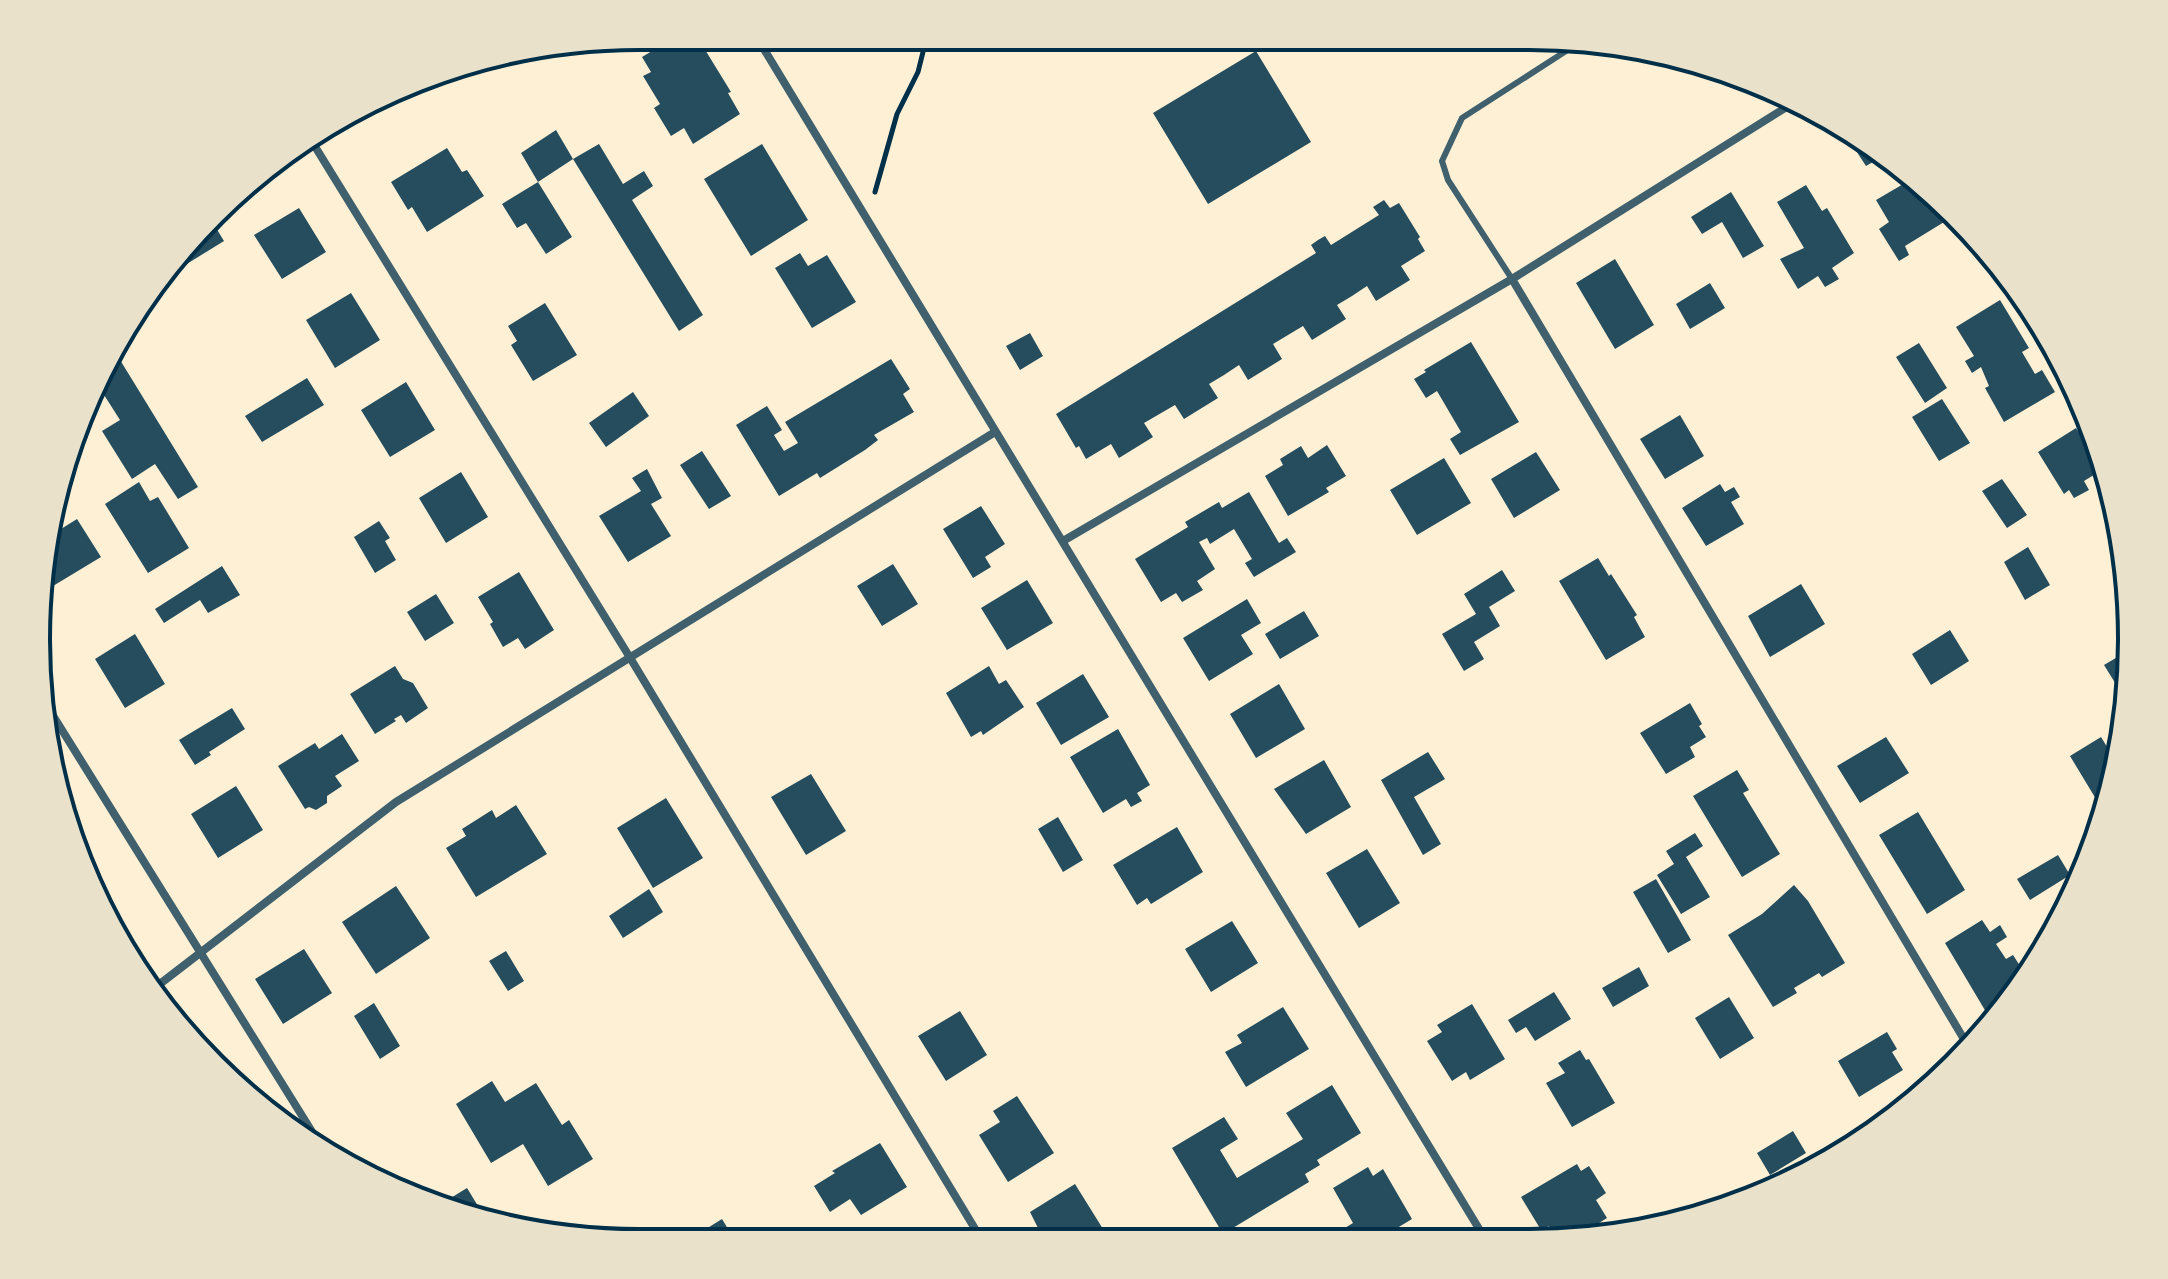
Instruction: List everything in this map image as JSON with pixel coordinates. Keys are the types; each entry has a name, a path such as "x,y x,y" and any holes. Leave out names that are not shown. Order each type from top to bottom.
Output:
{"street":[{"path":"764,50 1479,1229"},
{"path":"1063,541 1512,279 1784,109"},
{"path":"315,147 629,656 975,1229"},
{"path":"1512,279 1963,1037"},
{"path":"161,983 396,802 995,432"},
{"path":"56,720 310,1128"}],"lane":[{"path":"1512,279 1448,180 1442,161 1462,118 1566,51"}],"path":[{"path":"867,220 897,114 918,72 924,50"}],"building":[{"path":"654,50 705,50 731,92 728,93 740,114 693,144 684,128 671,136 654,108 660,104 643,76 651,72 642,57"},
{"path":"1256,51 1311,142 1208,204 1153,113"},
{"path":"556,130 573,159 538,182 521,153"},
{"path":"599,144 623,184 644,171 653,186 632,200 703,315 679,331 573,159"},
{"path":"762,144 808,220 751,256 704,179"},
{"path":"447,148 462,172 467,170 484,196 427,232 412,207 408,210 391,182"},
{"path":"1854,148 1873,162 1866,166"},
{"path":"538,182 572,237 546,254 526,223 517,228 502,204"},
{"path":"1903,184 1944,222 1905,246 1909,255 1899,261 1879,229 1889,222 1876,200"},
{"path":"1806,185 1822,211 1827,208 1854,253 1832,268 1839,279 1825,287 1818,276 1798,289 1780,259 1804,248 1777,202"},
{"path":"1731,192 1764,246 1743,258 1722,222 1702,234 1691,217"},
{"path":"1384,200 1390,208 1399,203 1425,251 1401,266 1410,280 1376,301 1367,286 1337,305 1346,319 1312,340 1303,326 1273,344 1282,359 1248,380 1239,365 1209,384 1218,398 1184,419 1175,405 1144,423 1153,437 1119,458 1111,444 1086,459 1079,446 1076,448 1056,414 1316,253 1311,245 1318,240 1325,236 1331,245 1379,215 1373,207"},
{"path":"299,208 326,252 282,279 254,235"},
{"path":"217,229 224,241 185,265"},
{"path":"800,253 808,266 827,255 856,302 812,328 775,268"},
{"path":"1615,259 1654,325 1615,349 1576,283"},
{"path":"1710,283 1725,308 1690,329 1676,304"},
{"path":"351,293 380,340 335,368 306,320"},
{"path":"2000,300 2029,348 2022,352 2035,374 2042,370 2055,392 2004,422 1985,388 1989,386 1981,367 1972,373 1965,361 1974,356 1956,327"},
{"path":"545,303 577,355 533,381 511,345 517,341 508,326"},
{"path":"1030,333 1043,356 1020,370 1006,346"},
{"path":"1471,342 1519,422 1460,455 1450,439 1461,432 1437,391 1426,398 1414,379"},
{"path":"1919,343 1947,388 1925,403 1896,357"},
{"path":"891,359 910,389 903,394 914,412 874,435 878,440 820,478 817,473 779,496 736,425 767,406 782,430 774,435 784,451 798,443 785,422"},
{"path":"121,361 198,487 178,499 155,464 132,479 102,431 120,420 104,395"},
{"path":"307,378 324,405 262,442 245,416"},
{"path":"406,382 435,430 390,457 361,410"},
{"path":"633,392 649,416 606,447 589,423"},
{"path":"1942,399 1970,443 1939,461 1912,417"},
{"path":"1680,415 1704,456 1665,479 1640,439"},
{"path":"2076,428 2094,475 2084,481 2089,490 2074,498 2069,490 2064,494 2038,452"},
{"path":"1327,445 1346,476 1326,488 1329,492 1288,516 1265,476 1283,465 1280,459 1301,446 1308,458"},
{"path":"702,451 731,496 709,509 680,465"},
{"path":"1536,452 1560,490 1514,518 1491,479"},
{"path":"1444,458 1471,503 1417,535 1390,490"},
{"path":"647,469 662,498 651,504 671,536 628,562 599,516 641,491 632,478"},
{"path":"461,472 488,517 446,543 419,498"},
{"path":"2002,479 2027,515 2007,528 1982,491"},
{"path":"139,482 150,501 158,497 189,548 148,573 105,504"},
{"path":"1720,484 1725,492 1734,487 1740,497 1731,502 1744,524 1706,546 1682,508"},
{"path":"1249,492 1279,543 1287,538 1296,552 1254,577 1245,563 1252,559 1234,529 1210,544 1207,538 1199,542 1215,569 1197,581 1203,590 1182,602 1176,593 1161,602 1135,559 1188,527 1185,522 1219,502 1222,508"},
{"path":"981,506 1005,544 985,557 991,567 973,578 943,529"},
{"path":"77,519 101,557 53,586 55,563 60,530"},
{"path":"379,521 390,538 385,541 396,560 375,573 354,537"},
{"path":"2028,547 2050,585 2025,600 2004,562"},
{"path":"1598,558 1637,615 1634,617 1645,637 1606,660 1559,581"},
{"path":"893,564 918,604 882,626 857,586"},
{"path":"222,566 240,595 208,613 200,600 164,623 155,609"},
{"path":"1502,570 1515,591 1489,607 1500,626 1474,642 1484,659 1464,671 1442,634 1476,614 1464,594"},
{"path":"519,572 554,630 525,649 518,638 503,647 478,597"},
{"path":"1027,580 1053,623 1007,650 981,608"},
{"path":"1801,584 1825,624 1770,657 1748,616"},
{"path":"436,594 454,623 425,641 407,612"},
{"path":"1247,599 1261,623 1241,635 1253,654 1209,681 1183,638"},
{"path":"1304,611 1319,636 1280,659 1265,634"},
{"path":"1950,630 1969,661 1931,685 1912,654"},
{"path":"135,634 165,684 125,708 95,659"},
{"path":"2118,657 2116,685 2104,665"},
{"path":"395,666 403,679 413,683 428,708 406,723 401,715 375,734 350,694"},
{"path":"989,666 999,684 1006,680 1024,707 983,735 981,731 971,737 946,693"},
{"path":"1083,674 1109,717 1061,745 1036,703"},
{"path":"1279,684 1305,729 1256,758 1230,714"},
{"path":"1690,703 1706,737 1690,747 1695,757 1666,774 1640,733"},
{"path":"232,708 245,729 195,765 179,740"},
{"path":"1118,729 1150,785 1137,793 1142,801 1131,807 1126,799 1103,813 1070,757"},
{"path":"342,734 359,761 335,776 342,786 327,796 327,803 316,810 305,809 278,766 315,743 319,749"},
{"path":"1886,737 1909,773 1860,803 1837,766"},
{"path":"2101,737 2108,749 2096,799 2070,756"},
{"path":"1428,752 1445,779 1414,797 1441,844 1423,855 1381,780"},
{"path":"1324,760 1351,807 1306,834 1274,789"},
{"path":"1737,770 1749,790 1743,793 1780,854 1742,877 1693,796"},
{"path":"811,774 846,831 806,855 771,797"},
{"path":"236,786 263,830 218,858 191,814"},
{"path":"666,798 703,858 653,888 617,828"},
{"path":"516,805 547,854 476,897 446,848 466,836 462,829 492,810 496,818"},
{"path":"1918,812 1965,890 1927,914 1879,835"},
{"path":"1058,817 1083,860 1063,872 1038,829"},
{"path":"1177,827 1203,872 1151,904 1147,898 1137,905 1113,865"},
{"path":"1695,833 1703,846 1686,857 1710,897 1681,914 1657,875 1674,864 1666,851"},
{"path":"1367,849 1400,903 1359,928 1326,873"},
{"path":"2058,855 2069,874 2030,900 2017,879"},
{"path":"1656,879 1691,940 1668,953 1633,892"},
{"path":"1794,885 1808,901 1845,963 1822,977 1819,973 1794,988 1797,993 1773,1007 1728,935 1762,914"},
{"path":"396,886 430,938 376,974 342,922"},
{"path":"649,889 663,912 623,938 609,916"},
{"path":"1982,920 1990,932 2000,925 2007,937 1996,944 2006,959 2013,955 2020,966 1986,1011 1945,943"},
{"path":"1232,921 1258,963 1211,992 1185,949"},
{"path":"304,949 332,993 283,1024 255,979"},
{"path":"506,951 524,981 508,991 489,961"},
{"path":"1639,967 1649,986 1613,1007 1602,988"},
{"path":"1554,992 1571,1019 1535,1041 1526,1027 1516,1033 1508,1020"},
{"path":"1729,997 1754,1038 1720,1059 1695,1018"},
{"path":"374,1003 400,1046 380,1059 354,1016"},
{"path":"1472,1004 1505,1059 1470,1080 1466,1072 1452,1081 1427,1041 1442,1032 1437,1025"},
{"path":"1283,1007 1309,1049 1246,1087 1225,1052 1242,1043 1237,1035"},
{"path":"960,1011 987,1055 946,1081 918,1036"},
{"path":"1887,1032 1897,1049 1892,1052 1903,1070 1859,1097 1838,1061"},
{"path":"1580,1050 1586,1060 1589,1059 1615,1103 1572,1127 1546,1083 1565,1073 1558,1063"},
{"path":"492,1081 505,1102 536,1083 562,1125 569,1120 593,1159 548,1186 523,1144 491,1163 456,1104"},
{"path":"1332,1085 1361,1133 1317,1160 1320,1165 1305,1174 1309,1182 1231,1229 1220,1229 1172,1148 1224,1117 1238,1139 1220,1150 1237,1178 1303,1139 1286,1113"},
{"path":"1017,1096 1054,1153 1008,1182 979,1135 1000,1122 993,1111"},
{"path":"1793,1131 1806,1153 1770,1175 1757,1153"},
{"path":"880,1143 907,1187 861,1215 850,1199 830,1212 814,1186 835,1173 832,1171"},
{"path":"1577,1164 1581,1171 1589,1166 1606,1193 1596,1200 1607,1218 1596,1225 1540,1229 1521,1197"},
{"path":"1368,1167 1373,1176 1383,1169 1412,1219 1395,1229 1343,1229 1353,1223 1333,1188"},
{"path":"1075,1184 1103,1229 1038,1229 1030,1212"},
{"path":"467,1188 478,1206 450,1198"},
{"path":"722,1219 728,1229 706,1229"}]}
